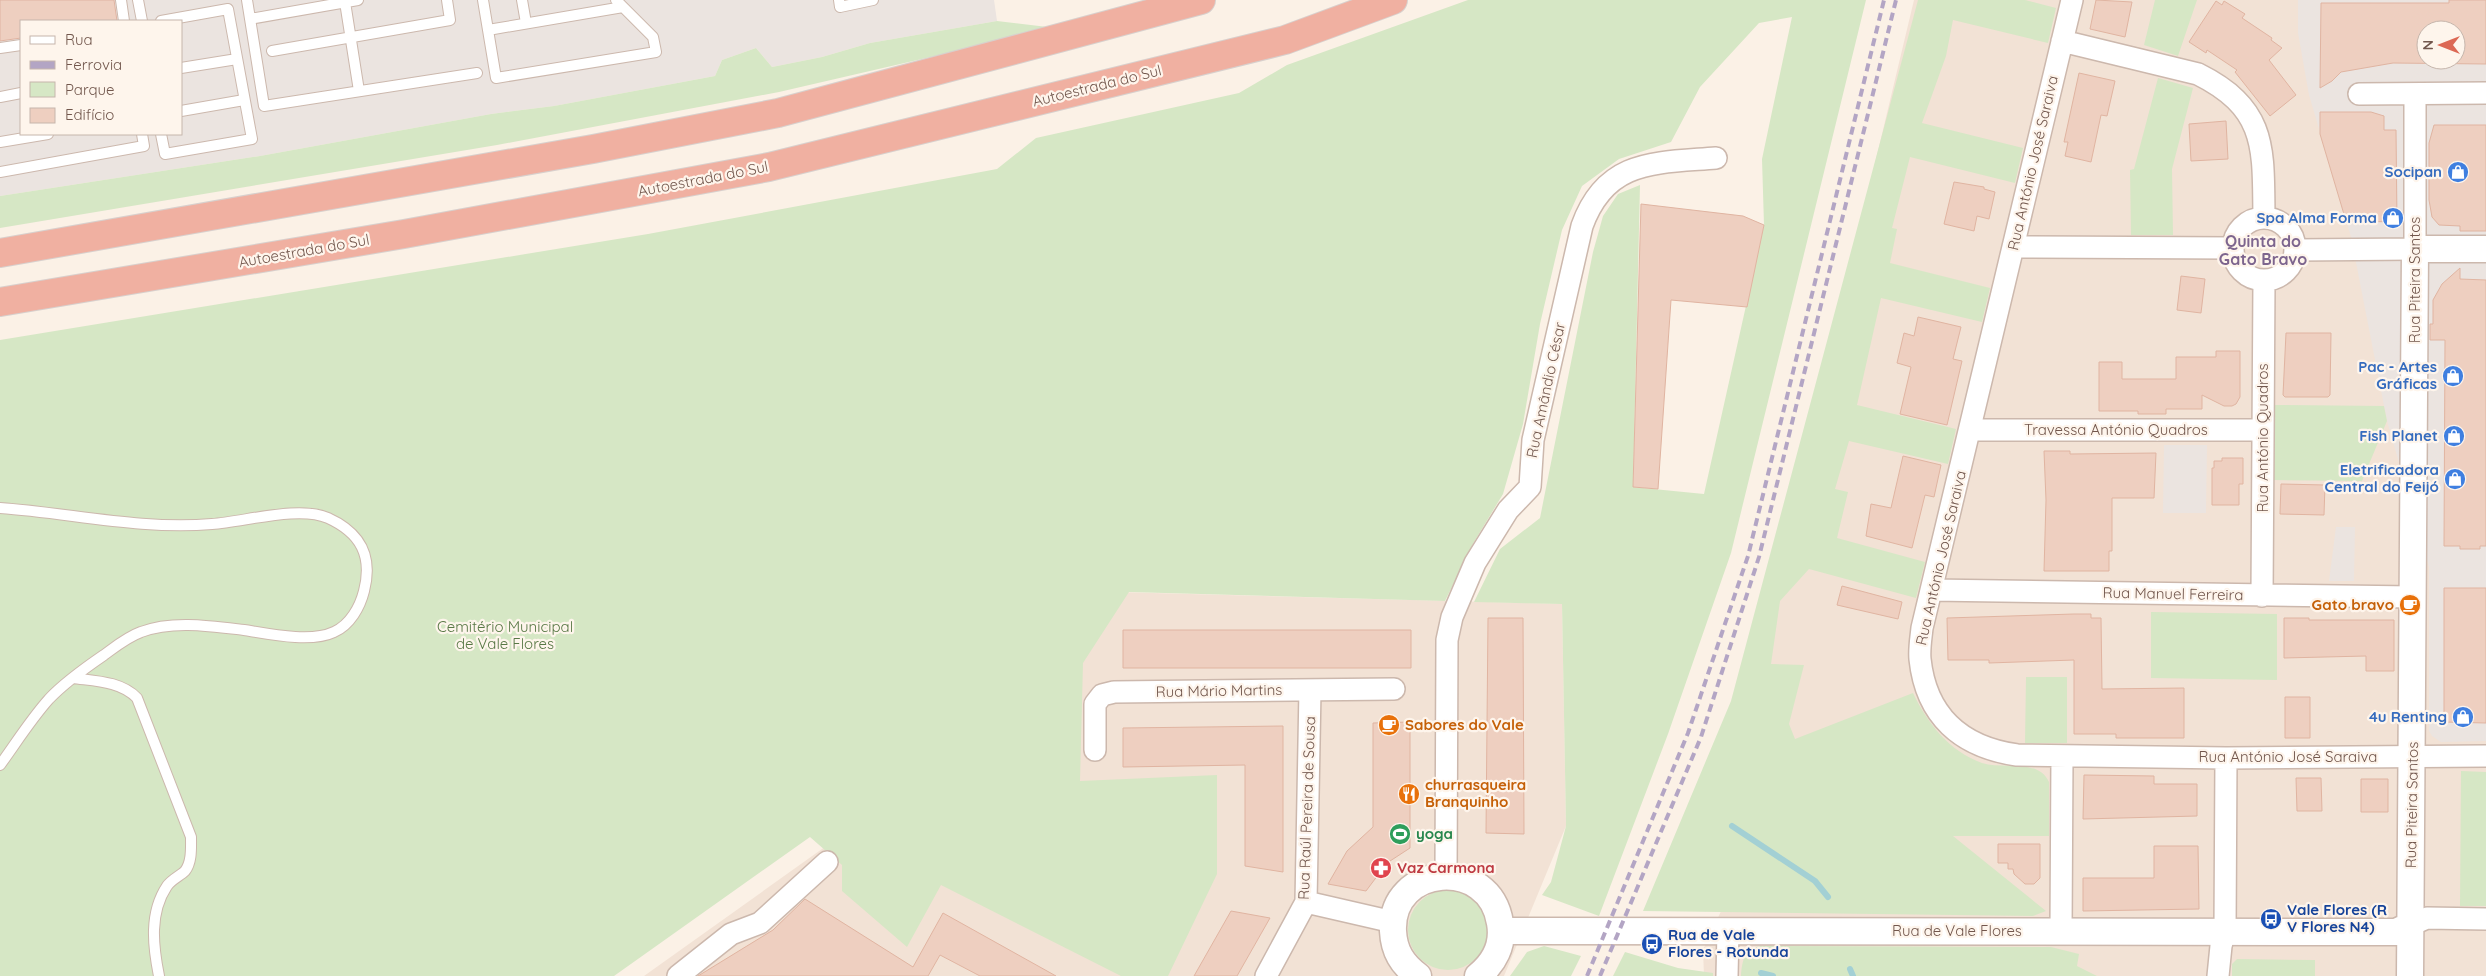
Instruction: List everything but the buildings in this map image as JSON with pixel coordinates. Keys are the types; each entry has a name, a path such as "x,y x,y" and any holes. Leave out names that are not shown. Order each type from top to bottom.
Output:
{"highway":[{"path":"0,253 573,152 778,113 1201,0"},
{"name":"Autoestrada do Sul","path":"0,302 404,234 770,167 1285,40 1392,0"}],"street":[{"name":"Rua António José Saraiva","path":"2072,0 1922,628 1919,657 1925,687 1937,711 1970,742 1992,752 2017,756 2226,758 2486,756"},
{"path":"2062,41 2198,74 2219,84 2237,99 2252,120 2260,142 2264,217"},
{"path":"2359,94 2486,93"},
{"name":"Rua Piteira Santos","path":"2410,976 2413,757 2415,94"},
{"name":"Rua Amândio César","path":"1446,876 1446,640 1452,616 1475,563 1508,510 1530,487 1533,440 1582,226 1588,209 1600,191 1612,179 1626,172 1660,163 1716,158"},
{"path":"2264,217 2274,219 2290,231 2296,250 2289,268 2282,275 2264,281 2245,274 2238,267 2233,248 2235,239 2246,224 2264,217"},
{"path":"2013,247 2233,248"},
{"path":"2296,250 2486,248"},
{"name":"Rua António Quadros","path":"2262,596 2264,281"},
{"name":"Travessa António Quadros","path":"1970,430 2262,430"},
{"name":"Rua Manuel Ferreira","path":"1932,590 2413,597"},
{"name":"Rua Mário Martins","path":"1095,750 1095,704 1102,695 1114,692 1394,689"},
{"name":"Rua Raúl Pereira de Sousa","path":"1266,976 1306,902 1310,690"},
{"path":"2061,931 2062,756"},
{"path":"2218,976 2220,946 2225,931 2226,758"},
{"path":"678,976 731,934 760,923 827,862"},
{"path":"1418,976 1404,965 1394,944 1393,922 1403,899 1411,890 1433,878 1446,876 1463,878 1478,886 1491,898 1499,914 1502,931 1500,945 1495,958 1478,976"},
{"path":"1306,902 1393,922"},
{"path":"2411,925 2427,918 2486,919"},
{"name":"Rua de Vale Flores","path":"1502,931 2396,932 2411,925"},
{"path":"1727,976 1728,931"}],"lane":[{"path":"121,0 124,20"},
{"path":"138,0 142,20"},
{"path":"247,0 264,106 476,73"},
{"path":"250,19 358,0"},
{"path":"272,52 450,20 447,0"},
{"path":"483,0 488,30 496,78 656,52 653,37 619,4 488,30"},
{"path":"522,0 526,23"},
{"path":"839,0 840,7 873,0"},
{"path":"345,2 359,91"},
{"path":"161,135 165,154 252,139 228,9 168,20"},
{"path":"0,48 20,45"},
{"path":"182,68 237,59"},
{"path":"0,97 20,93"},
{"path":"182,111 244,100"},
{"path":"0,142 42,135"},
{"path":"0,172 144,146 142,135"},
{"path":"0,508 166,526 212,524 256,519 288,512 306,513 327,517 345,528 362,544 367,564 365,586 360,606 336,632 317,637 215,626 159,628 140,632 73,678 50,698 0,765"},
{"path":"73,678 117,685 130,690 136,698 191,837 190,860 185,870 169,883 164,890 154,922 153,943 159,976"}],"shaded area":[{"path":"0,0 994,0 997,21 870,43 822,57 772,67 756,48 722,60 715,76 554,106 491,114 260,156 0,196"},
{"path":"1914,0 2486,0 2486,976 1704,976 1703,950 1754,840 1759,673 1771,599"},
{"path":"2298,0 2486,0 2486,741 2441,742 2432,736 2429,731 2429,567 2387,421 2351,237 2309,95 2298,33"},
{"path":"2164,445 2207,445 2206,513 2163,513"},
{"path":"2336,527 2355,527 2354,581 2329,581"},
{"path":"1079,591 1562,604 1566,826 1504,976 644,976 1052,685"}],"green space":[{"name":"Cemitério Municipal de Vale Flores","path":"1468,0 1866,0 1731,553 1668,734 1599,916 1542,895 1551,882 1566,826 1562,604 1474,602 1500,549 1540,518 1593,252 1603,216 1618,194 1640,185 1633,487 1704,494 1764,225 1762,159 1792,17 1759,23 1700,87 1671,142 1619,159 1582,186 1562,230 1540,324 1523,424 1503,494 1474,542 1445,601 1129,592 1083,663 1080,781 1217,775 1217,874 1168,976 1121,976 941,885 907,947 842,891 842,865 810,837 614,976 0,976 0,340 648,234 997,169 1036,138 1239,93 1287,65"},
{"path":"1918,0 2025,0 2056,8 2048,43 1953,20 1946,56 1922,123 2023,148 2015,183 1910,157 1892,228 1897,229 1890,263 1990,288 1982,322 1881,298 1857,405 1956,429 1948,464 1849,441 1835,489 1848,492 1837,538 1925,562 1916,598 1809,569 1780,601 1771,664 1804,665 1789,724 1795,739 1913,693 1933,726 1950,744 1970,758 1991,765 2029,767 2044,775 2049,782 2049,836 1953,836 2046,911 2033,916 1643,911 1731,701"},
{"path":"2155,0 2197,0 2178,56 2144,45"},
{"path":"997,21 1056,28 779,92 497,145 0,228 0,196 260,156 491,114 554,106 715,76 722,60 756,48 772,67 822,57 870,43"},
{"path":"2158,78 2193,88 2172,169 2173,235 2131,235 2130,170 2134,169"},
{"path":"2275,405 2384,406 2387,421 2362,481 2274,480"},
{"path":"2151,612 2277,614 2277,680 2151,678"},
{"path":"2026,677 2067,677 2067,743 2025,743"},
{"path":"2461,771 2486,772 2486,906 2460,906"},
{"path":"1448,890 1463,893 1476,902 1485,915 1488,930 1485,945 1476,958 1463,967 1448,970 1433,967 1420,958 1411,945 1408,930 1411,915 1420,902 1433,893"},
{"path":"1544,946 1581,956 1571,976 1510,976 1527,952"},
{"path":"1764,946 2051,947 2079,954 2077,966 2097,976 1741,976 1742,965 1749,951 1753,948"},
{"path":"1625,952 1678,968 1713,973 1713,976 1613,976"},
{"path":"2237,959 2315,960 2315,976 2232,976 2232,964"}],"waterway":[{"path":"1732,826 1815,881 1828,897"},
{"path":"1850,969 1853,976"},
{"path":"1761,973 1773,976"}],"railway":[{"path":"1587,976 1688,733 1748,556 1884,0"},
{"path":"1600,976 1701,737 1759,557 1896,0"}],"place":[{"name":"Socipan","path":"2458,172"},
{"name":"Spa Alma Forma","path":"2393,218"},
{"name":"Pac - Artes Gráficas","path":"2453,376"},
{"name":"Fish Planet","path":"2454,436"},
{"name":"Eletrificadora Central do Feijó","path":"2455,479"},
{"name":"Gato bravo","path":"2410,605"},
{"name":"4u Renting","path":"2463,717"},
{"name":"Sabores do Vale","path":"1389,725"},
{"name":"churrasqueira Branquinho","path":"1409,794"},
{"name":"yoga","path":"1400,834"},
{"name":"Vaz Carmona","path":"1381,868"},
{"name":"Vale Flores (R V Flores N4)","path":"2271,919"},
{"name":"Rua de Vale Flores - Rotunda","path":"1652,944"}],"district":[{"name":"Quinta do Gato Bravo","path":"2263,250"}]}
